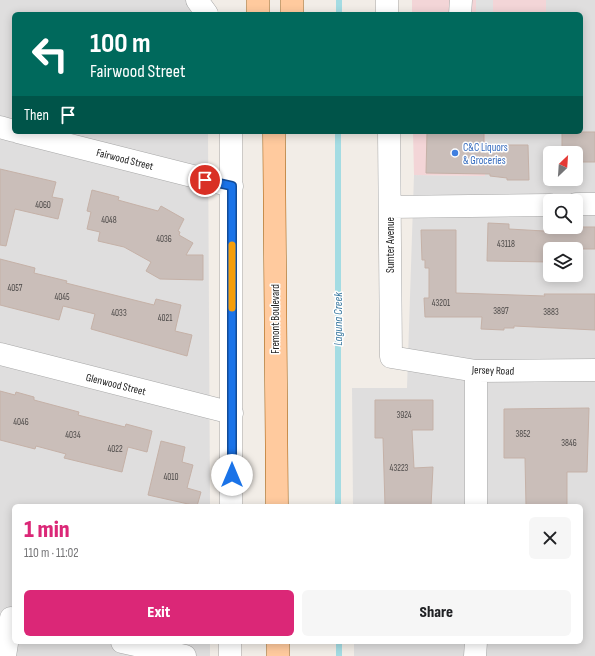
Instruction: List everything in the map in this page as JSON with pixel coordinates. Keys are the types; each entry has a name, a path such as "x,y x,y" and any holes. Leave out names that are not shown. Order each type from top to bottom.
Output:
{"main road":[{"path":"258,0 258,12"},
{"path":"292,0 292,12"},
{"name":"Fremont Boulevard","path":"274,134 277,504"},
{"path":"278,644 278,656"}],"street":[{"path":"196,0 205,12"},
{"path":"387,0 387,12"},
{"path":"460,12 461,0"},
{"path":"0,127 12,130"},
{"name":"Fairwood Street","path":"26,134 232,186"},
{"path":"231,134 231,504"},
{"name":"Sumter Avenue","path":"389,134 391,357"},
{"path":"583,204 595,204"},
{"path":"390,207 543,205"},
{"name":"Glenwood Street","path":"0,354 232,413"},
{"name":"Jersey Road","path":"391,357 476,371 595,370"},
{"path":"476,371 476,504"},
{"path":"5,656 8,617"},
{"path":"131,644 185,656"},
{"path":"230,644 230,656"},
{"path":"476,644 476,656"}],"shaded area":[{"path":"0,0 208,0 208,12 12,12 12,134 208,134 210,504 12,504 12,644 210,644 210,656 0,656"},
{"path":"412,0 546,0 546,12 412,12"},
{"path":"476,0 493,0 493,12 476,12"},
{"path":"546,0 595,0 595,656 354,656 354,644 583,644 583,504 353,504 352,388 407,388 414,175 485,176 485,134 583,134 583,12 546,12"},
{"name":"C&C Liquors & Groceries","path":"413,134 485,134 485,176 414,175"}],"building":[{"path":"583,132 595,132 595,162 583,162 583,146 562,146 562,134 583,134"},
{"name":"C&C Liquors & Groceries","path":"427,134 484,134 484,145 528,145 529,180 507,180 507,178 490,176 490,174 426,173"},
{"path":"0,169 56,182 52,197 63,199 58,219 15,209 6,246 0,245"},
{"path":"92,190 119,197 118,200 158,211 161,206 184,219 178,231 180,232 179,235 193,243 186,255 203,255 203,280 160,279 146,271 151,262 124,247 98,241 100,232 87,229 91,212 87,211"},
{"path":"488,223 509,224 509,229 543,231 543,234 583,234 583,227 595,227 595,249 583,249 583,242 543,242 543,262 487,261"},
{"path":"421,230 456,230 456,293 545,296 544,294 595,294 595,330 514,326 514,328 504,328 504,330 481,329 482,317 425,317 424,298 429,298 429,268 425,268 425,260 422,260"},
{"path":"0,259 35,268 34,273 67,281 66,283 154,305 156,299 181,305 175,331 192,335 187,356 91,329 95,314 63,306 59,320 0,305"},
{"path":"0,391 15,395 16,392 34,397 34,400 79,412 78,415 125,427 126,424 152,431 147,452 128,447 122,472 64,458 66,454 36,446 35,449 0,440"},
{"path":"375,400 433,400 433,430 412,430 414,468 433,467 431,504 385,504 383,438 375,438"},
{"path":"589,408 587,472 567,472 567,504 526,504 525,458 504,458 504,409"},
{"path":"161,441 185,447 182,462 193,465 187,488 201,492 198,504 188,504 148,495"}],"waterway":[{"name":"Laguna Creek","path":"339,0 339,12"},
{"name":"Laguna Creek","path":"338,134 338,504"},
{"name":"Laguna Creek","path":"339,644 339,656"}],"slow traffic":[{"path":"232,245 232,308"}],"place":[{"name":"C&C Liquors & Groceries","path":"455,153"}],"route":[{"path":"205,180 232,186 232,475"}]}
